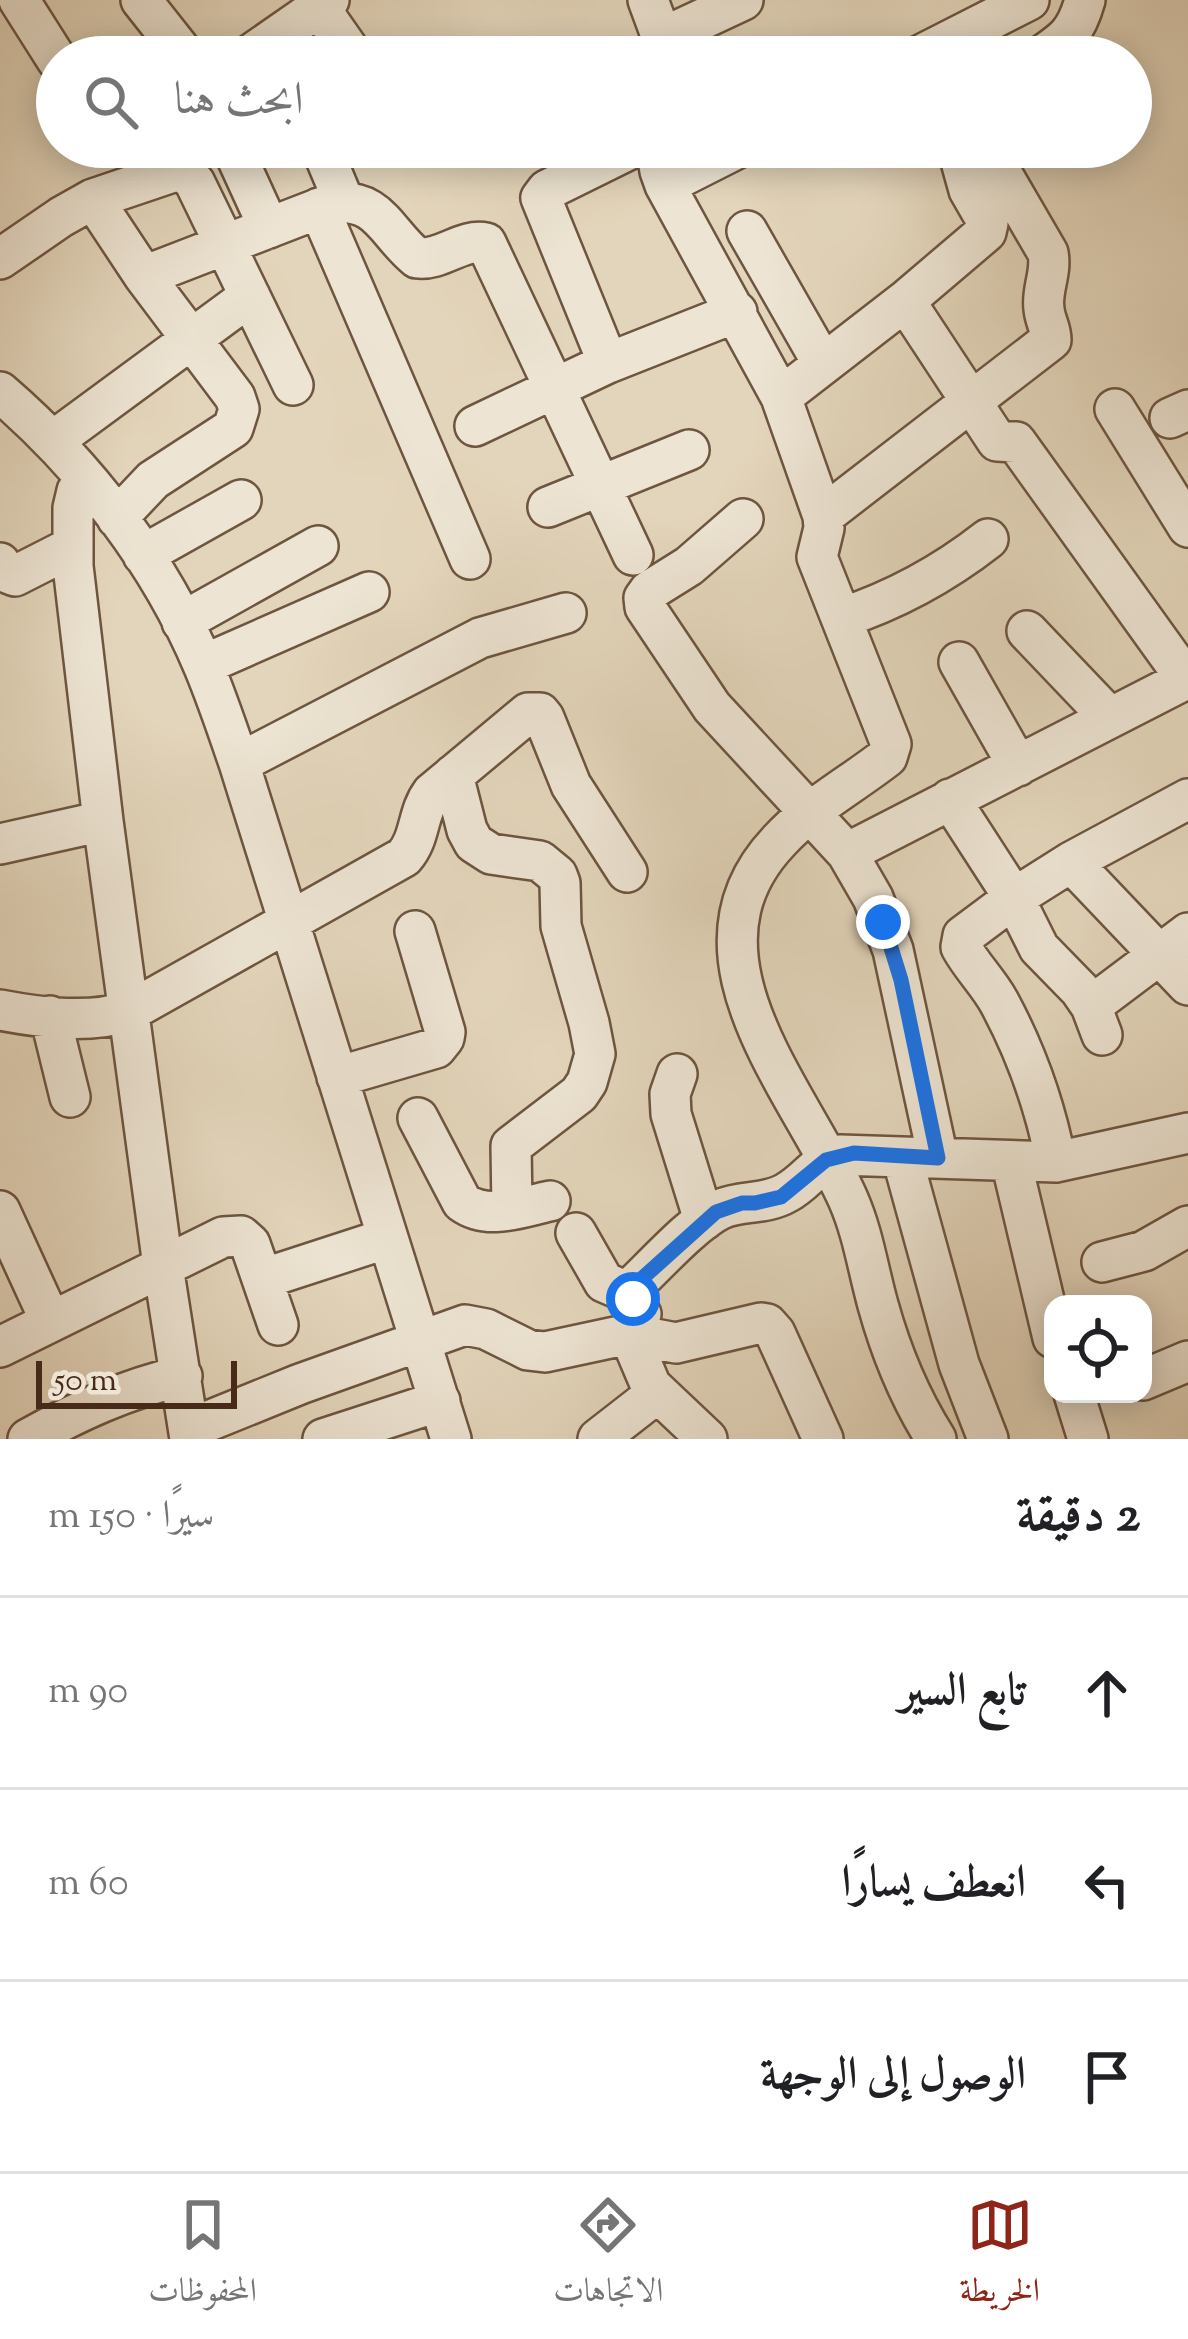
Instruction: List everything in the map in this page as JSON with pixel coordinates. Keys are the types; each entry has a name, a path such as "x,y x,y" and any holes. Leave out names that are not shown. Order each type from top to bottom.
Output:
{"street":[{"path":"19,0 42,36"},
{"path":"141,0 169,36"},
{"path":"648,0 660,36"},
{"path":"684,36 743,0"},
{"path":"958,36 1029,0"},
{"path":"1069,36 1085,0"},
{"path":"277,36 324,3 342,36"},
{"path":"0,259 61,217 149,168"},
{"path":"178,168 195,184 293,385"},
{"path":"242,168 269,228"},
{"path":"325,168 332,205 470,559"},
{"path":"553,168 541,203 608,363"},
{"path":"662,168 781,397 823,516 817,557 890,738 890,750 881,761 776,843 746,894 737,950 756,1026 847,1196 897,1361 936,1439"},
{"path":"781,397 982,235 988,227 986,218 962,168"},
{"path":"823,516 1053,337 1044,308 1051,269 1048,253 999,168"},
{"path":"93,199 239,409 237,423 228,433 153,480 117,518"},
{"path":"144,276 332,205 362,203 418,258 430,259 475,241 486,243 633,555"},
{"path":"747,231 823,364"},
{"path":"53,441 250,296"},
{"path":"847,853 1187,678 1016,442 997,441 905,301"},
{"path":"476,426 608,363 737,312"},
{"path":"0,392 53,441 117,518 143,555 203,665 239,763 452,1439"},
{"path":"1115,409 1188,527"},
{"path":"548,507 689,450"},
{"path":"86,479 73,508 72,547 103,821 190,1434 454,1327 476,1325 529,1350 545,1352 643,1338 676,1343 761,1323 776,1333 823,1439"},
{"path":"143,555 241,500"},
{"path":"743,519 689,566 649,591 645,607 712,707 847,853 873,898 893,950 920,1158 959,1364 988,1439"},
{"path":"841,618 904,595 988,539"},
{"path":"182,622 318,546"},
{"path":"0,563 15,576 72,547"},
{"path":"203,665 369,592"},
{"path":"239,763 481,638 566,613"},
{"path":"1027,632 1110,718"},
{"path":"959,662 1018,766"},
{"path":"0,1010 107,1018 130,1011 404,856 414,844 427,800 528,712 544,718 581,803 627,872"},
{"path":"418,1118 462,1202 485,1213 531,1205 509,1159 511,1146 579,1094 595,1054 561,926 556,875 540,861 491,854 474,843 453,775"},
{"path":"950,799 1014,898 1039,948 1067,975 1096,1021 1173,944"},
{"path":"1056,1162 1024,1052 990,987 961,947 963,936 1072,862 1186,804"},
{"path":"0,844 103,821"},
{"path":"1072,862 1173,944 1188,986"},
{"path":"337,1077 436,1048 445,1038 415,931"},
{"path":"50,1016 70,1097"},
{"path":"677,1074 669,1104 704,1220"},
{"path":"627,1292 704,1220 729,1206 781,1197 826,1160 854,1153 1056,1162 1188,1133"},
{"path":"1011,1161 1044,1300"},
{"path":"0,1211 50,1320"},
{"path":"1102,1262 1144,1251 1188,1226"},
{"path":"576,1233 604,1282 627,1292 643,1338 646,1378 706,1439"},
{"path":"0,1347 235,1234 250,1244 278,1325"},
{"path":"262,1280 388,1238"},
{"path":"1152,1376 1188,1360"},
{"path":"28,1439 100,1402 182,1376"},
{"path":"598,1439 657,1393"},
{"path":"323,1439 440,1401"}],"route":[{"path":"633,1299 627,1292 704,1220 729,1206 781,1197 826,1160 854,1153 938,1158 901,980 883,922"}]}
